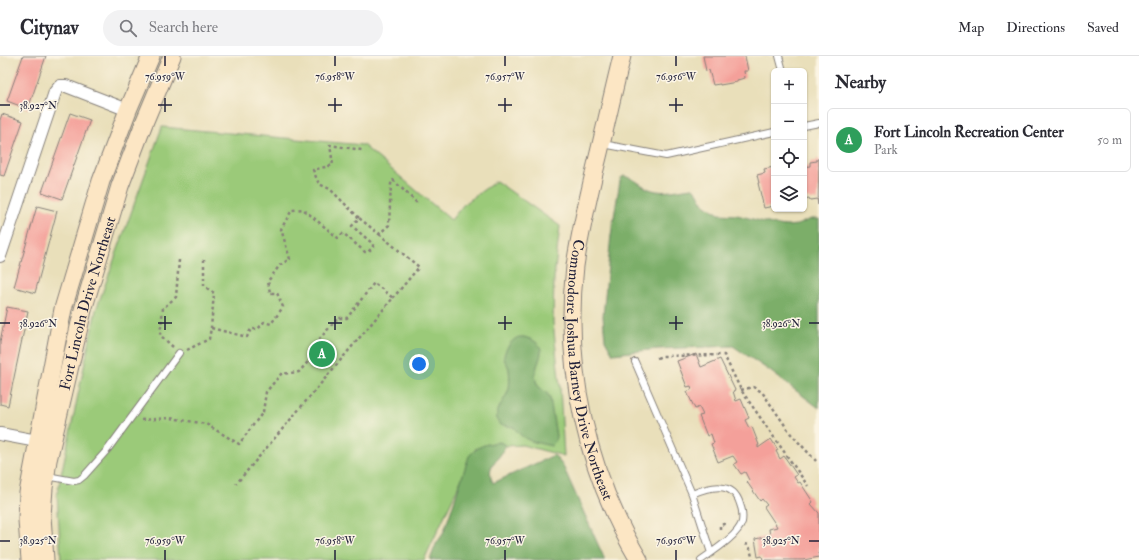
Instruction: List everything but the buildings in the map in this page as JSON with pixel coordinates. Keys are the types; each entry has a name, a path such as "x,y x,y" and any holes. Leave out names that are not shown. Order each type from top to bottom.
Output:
{"street":[{"name":"Fort Lincoln Drive Northeast","path":"30,560 27,534 27,507 37,441 63,309 101,181 128,110 151,56"},
{"name":"Fort Lincoln Drive Northeast","path":"44,560 42,516 46,476 79,325 120,186 172,56"},
{"name":"Commodore Joshua Barney Drive Northeast","path":"622,56 583,220 575,266 573,312 574,356 582,411 601,482 613,510 639,560"},
{"path":"0,256 55,92 60,86 66,86 128,110"},
{"path":"0,434 37,441"}],"lane":[{"path":"780,56 782,68"},
{"path":"807,125 819,123"},
{"path":"602,144 666,156 771,133"},
{"path":"46,476 68,481 79,480 91,470 179,353"},
{"path":"635,362 692,494 711,553"},
{"path":"692,494 718,487 729,489 738,498 742,512 742,522 735,533 701,560"}],"path":[{"path":"236,484 419,267 359,218 330,189 319,184 313,170 333,165 330,145 362,150"},
{"path":"379,234 389,225 391,184 393,180 418,203"},
{"path":"211,328 247,337 250,329 258,329 264,322 271,324 283,307 277,293 270,292 268,281 280,265 290,259 281,229 292,210 303,209 338,238 343,233 365,252 368,252 373,247 373,244 352,226 359,218"},
{"path":"179,260 176,297 163,308 160,335 179,353 209,339 214,293 204,286 204,259"},
{"path":"129,421 170,418 206,424 239,444 264,412 266,392 281,374 299,372 314,355 314,345 338,318 347,318 374,283 393,298"},
{"path":"657,358 662,356 724,356 741,390 808,486"},
{"path":"741,390 753,387 762,392 791,434 816,461"},
{"path":"720,529 720,525 724,524 726,527"},
{"path":"745,544 749,545 753,560"}],"green space":[{"path":"162,127 363,145 451,220 464,204 496,181 560,226 554,278 553,322 560,387 564,456 522,445 476,448 424,560 61,560 57,494 96,310"},
{"path":"624,176 648,189 657,191 693,188 703,203 719,214 737,215 776,225 787,226 797,225 811,219 819,219 819,408 770,371 733,346 658,349 613,354 605,340 603,316 611,235 620,181"},
{"path":"518,337 524,337 534,341 539,345 541,350 535,374 538,386 549,395 550,398 556,436 555,442 551,446 526,439 521,436 514,427 500,425 497,420 498,411 507,393 510,377 508,365 504,359 504,356 507,348 513,340"},
{"path":"500,442 505,445 503,451 492,466 491,476 493,483 554,455 563,466 605,560 430,560 436,544 443,534 469,456 476,449 490,443"}],"place":[{"name":"Fort Lincoln Recreation Center","path":"322,354"}]}
